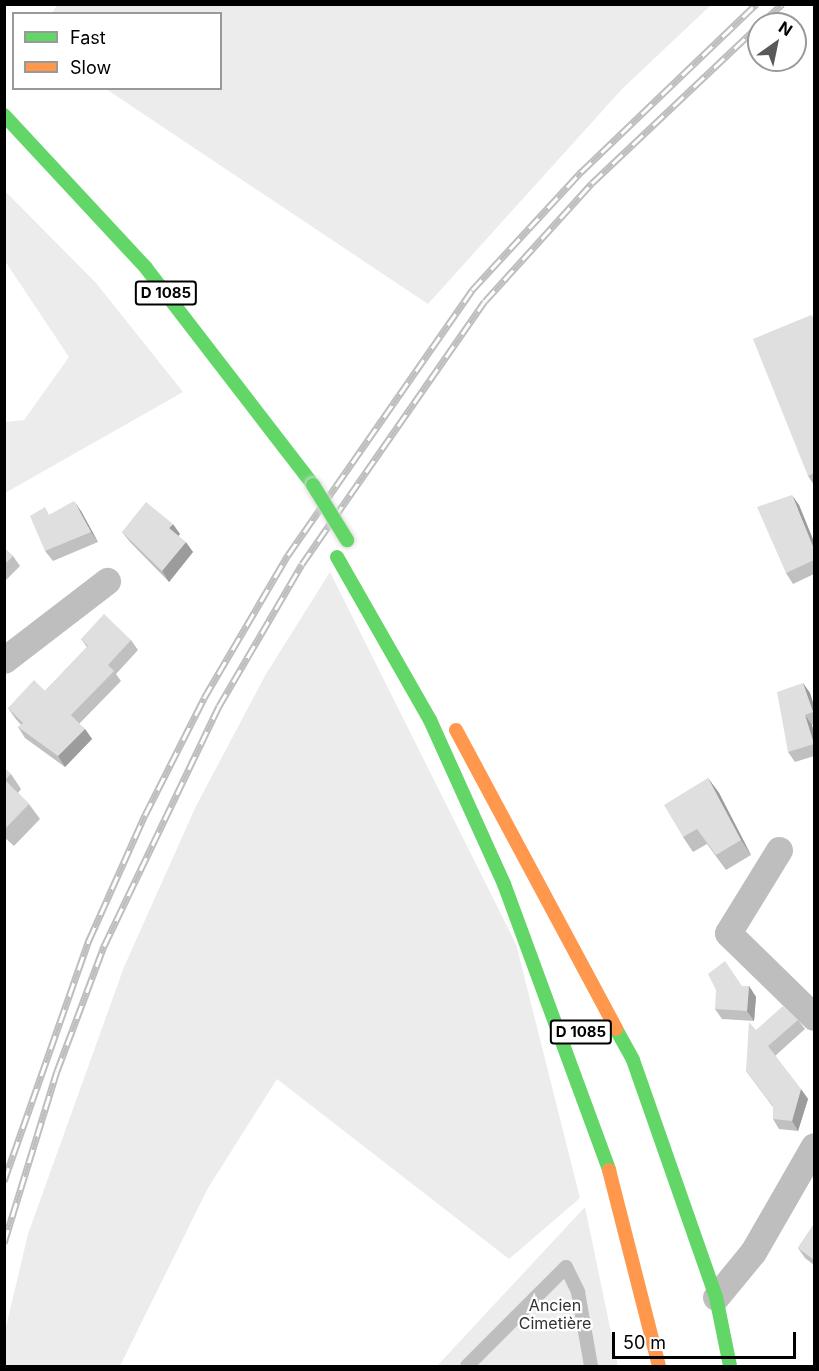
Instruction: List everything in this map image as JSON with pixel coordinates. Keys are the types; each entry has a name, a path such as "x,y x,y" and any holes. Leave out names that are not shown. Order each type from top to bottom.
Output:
{"main road":[{"name":"D 1085","path":"4,115 146,268 313,485 358,559"},
{"path":"180,339 235,410"},
{"name":"D 1085","path":"326,539 430,720 504,884 610,1172 659,1366"},
{"path":"533,909 446,712 633,1060 716,1297 730,1366"},
{"path":"610,1172 647,1366"}],"street":[{"path":"4,660 107,581"},
{"path":"778,850 728,933 814,1017"},
{"path":"716,1297 753,1252 814,1146"}],"lane":[{"path":"470,1365 566,1267 578,1292 591,1366"}],"green space":[{"path":"57,4 711,5 622,89 428,304 107,90 222,90 222,12 53,12"},
{"path":"4,190 96,283 183,392 5,493 5,422 24,420 69,357 5,261"},
{"path":"330,572 516,944 580,1198 509,1259 277,1079 208,1188 120,1366 5,1366 5,1331 28,1234 124,967 196,806 266,674"},
{"name":"Ancien Cimetière","path":"585,1207 618,1366 437,1366"}],"building":[{"path":"811,315 814,322 814,473 808,476 753,339"},
{"path":"792,495 814,549 814,560 786,573 757,507"},
{"path":"74,501 91,532 45,551 30,516 45,507 49,515"},
{"path":"146,502 173,524 169,528 186,542 162,571 122,532"},
{"path":"4,548 13,556 4,565"},
{"path":"104,614 131,640 108,665 114,671 71,715 85,729 58,756 18,727 23,723 8,708 34,680 45,691 88,646 81,639"},
{"path":"803,683 813,712 805,715 814,744 788,752 777,692"},
{"path":"4,768 11,774 5,780 29,804 4,830"},
{"path":"708,778 741,840 716,855 697,829 683,837 664,805"},
{"path":"725,961 742,986 749,986 747,1011 715,1009 716,990 708,974"},
{"path":"783,1006 798,1020 768,1046 801,1089 792,1121 773,1119 773,1106 746,1071 749,1022 756,1030"},
{"path":"814,1224 814,1260 798,1248"}],"railway":[{"path":"4,1181 89,940 145,815 204,698 288,555 472,290 581,172 756,4"},
{"path":"773,12 782,4"},
{"path":"4,1243 57,1071 104,946 219,706 302,564 485,301 592,183 747,36"}],"traffic: fast":[{"path":"4,115 146,268 313,485"},
{"path":"313,485 347,540"},
{"path":"337,557 430,720 504,884 609,1170"},
{"path":"616,1029 633,1060 716,1297"},
{"path":"716,1297 730,1366"}],"traffic: slow":[{"path":"456,730 616,1029"},
{"path":"609,1170 659,1366"}]}
